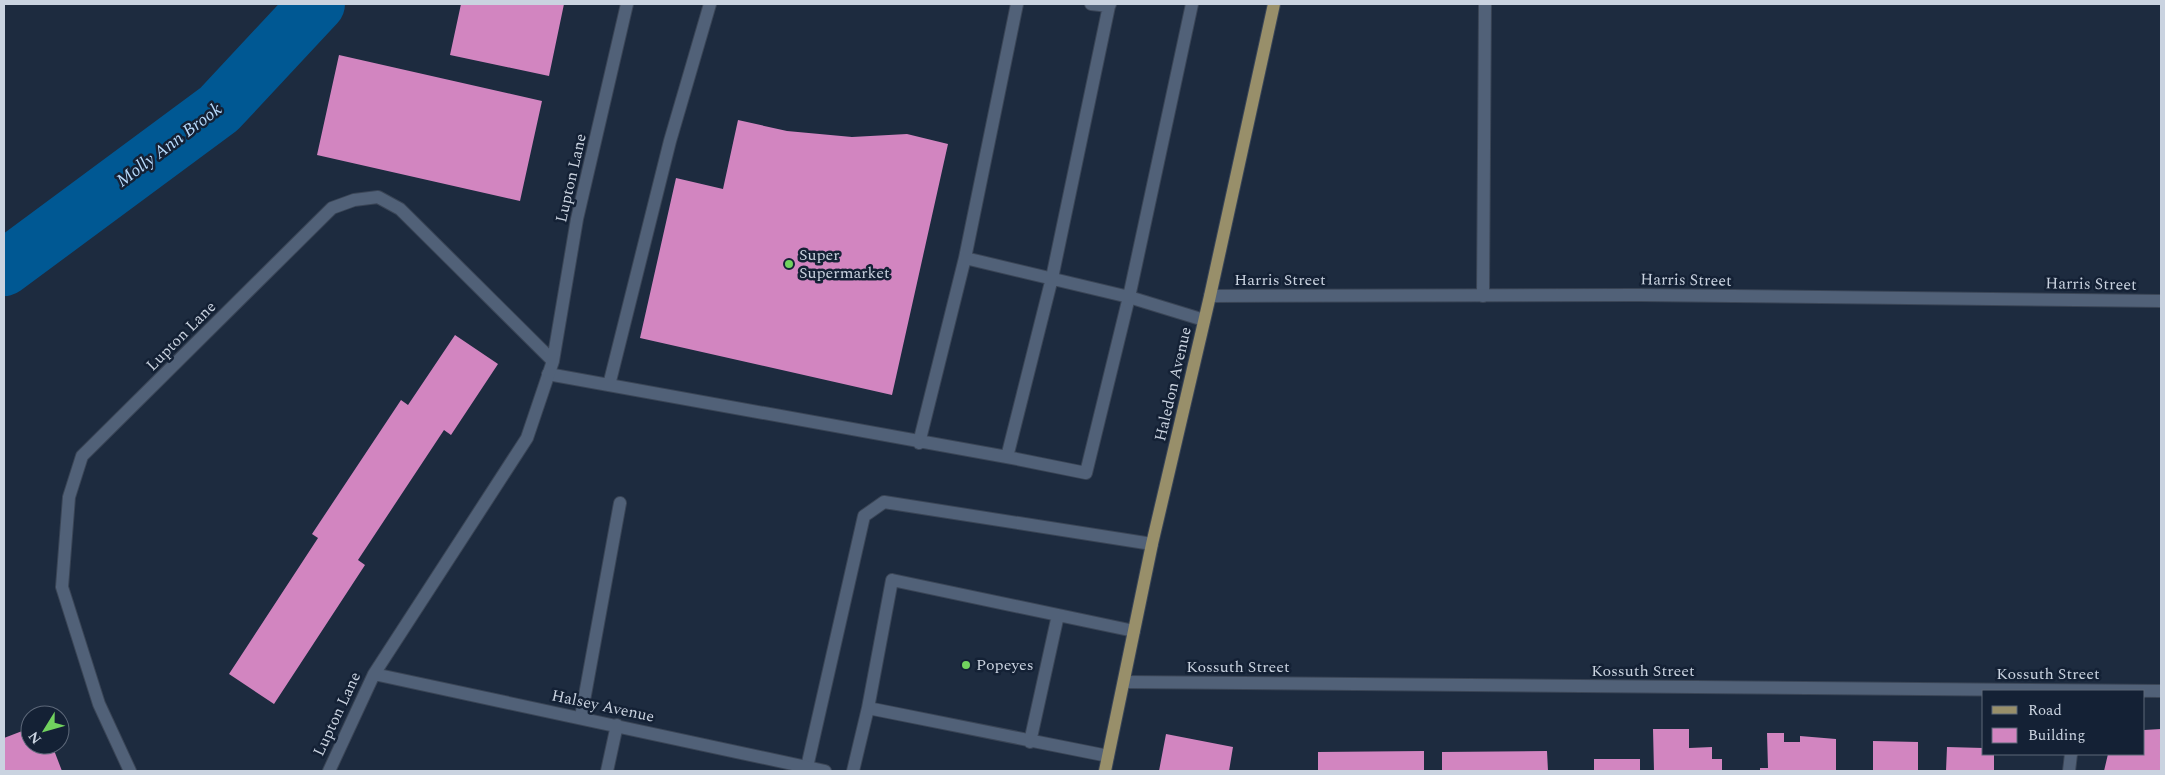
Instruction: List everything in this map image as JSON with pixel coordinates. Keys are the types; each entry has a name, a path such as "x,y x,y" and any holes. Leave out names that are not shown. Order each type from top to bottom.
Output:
{"main road":[{"name":"Haledon Avenue","path":"1105,771 1152,544 1210,296 1274,4"}],"street":[{"name":"Lupton Lane","path":"329,771 374,674 527,438 553,361 577,219 627,4"},
{"path":"609,385 670,141 710,4"},
{"path":"919,443 965,258 1018,4"},
{"path":"1008,457 1052,278 1110,5 1090,4"},
{"path":"548,374 919,443 1008,457 1086,473 1129,297 1192,4"},
{"path":"1482,296 1485,4"},
{"name":"Lupton Lane","path":"130,771 99,704 62,587 69,497 82,456 332,208 354,200 378,197 400,209 553,361"},
{"path":"965,258 1129,297 1204,320"},
{"name":"Harris Street","path":"1210,296 2161,301"},
{"path":"581,718 620,502"},
{"path":"807,767 864,516 884,502 1152,544"},
{"path":"853,771 868,708 892,580 1134,631"},
{"path":"1030,742 1058,615"},
{"name":"Halsey Avenue","path":"374,674 825,771"},
{"name":"Kossuth Street","path":"1124,682 1982,690"},
{"name":"Kossuth Street","path":"2145,691 2161,691"},
{"path":"868,708 1030,742 1108,756"},
{"path":"607,771 617,725"},
{"path":"2070,771 2071,755"}],"building":[{"path":"461,4 564,4 549,76 450,55"},
{"path":"339,55 542,101 520,201 317,155"},
{"name":"Super Supermarket","path":"738,120 787,131 852,137 907,134 948,144 892,395 640,338 676,178 723,189"},
{"path":"455,335 498,364 451,435 444,430 358,560 365,565 274,704 229,674 318,538 312,534 401,400 408,405"},
{"path":"1653,729 1689,729 1689,748 1712,747 1712,759 1722,759 1722,771 1654,771"},
{"path":"2161,729 2161,771 2104,771 2108,755 2145,755 2145,730"},
{"path":"20,732 20,755 56,755 62,771 4,771 4,738"},
{"path":"1767,733 1784,733 1784,742 1800,742 1800,736 1836,739 1836,771 1760,771 1760,768 1768,768"},
{"path":"1166,734 1233,747 1229,771 1159,771"},
{"path":"1873,741 1918,742 1918,771 1873,771"},
{"path":"1947,747 1982,748 1982,755 1994,755 1994,771 1946,771"},
{"path":"1424,751 1424,771 1318,771 1318,752"},
{"path":"1547,751 1548,771 1442,771 1442,752"},
{"path":"1594,759 1640,759 1640,771 1594,771"}],"waterway":[{"name":"Molly Ann Brook","path":"4,268 219,109 317,4"}],"place":[{"name":"Super Supermarket","path":"789,264"},
{"name":"Popeyes","path":"966,665"}]}
